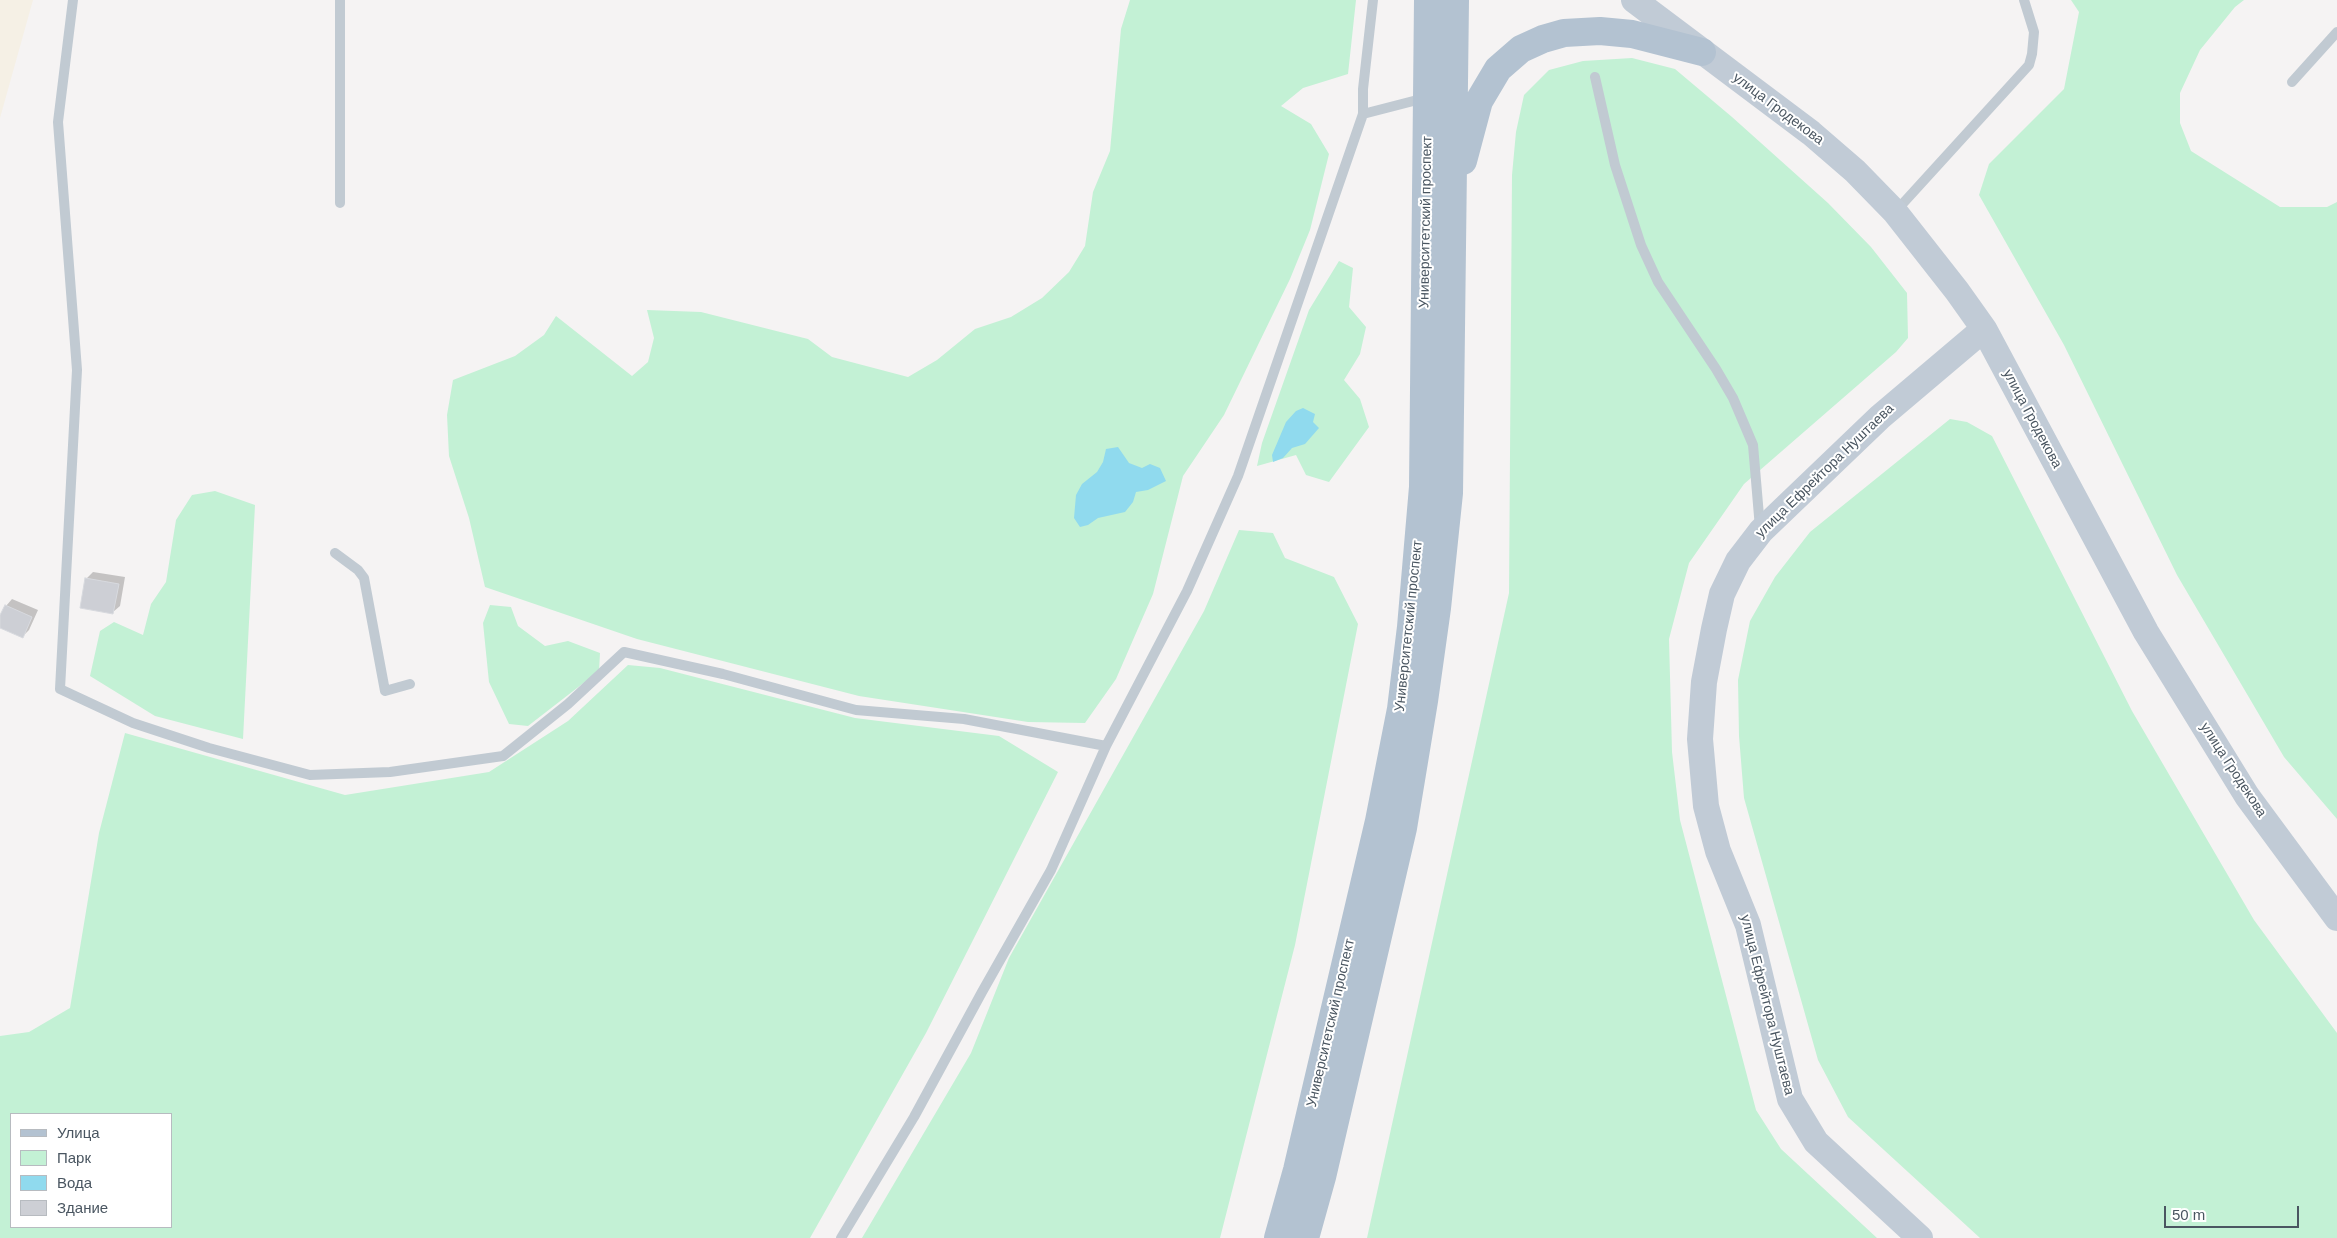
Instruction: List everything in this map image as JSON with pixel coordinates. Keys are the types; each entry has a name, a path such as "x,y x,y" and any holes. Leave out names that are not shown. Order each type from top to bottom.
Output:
{"main road":[{"name":"Университетский проспект","path":"1305,1238 1310,1174 1400,708 1411,627 1423,487 1428,0"},
{"name":"Университетский проспект","path":"1278,1238 1310,1174 1402,828 1435,626 1450,493 1455,0"},
{"name":"улица Гродекова","path":"1634,0 1811,133 1855,171 1895,212 1957,291 1984,329 2146,632 2247,796 2337,918"},
{"path":"1452,206 1479,101 1498,69 1521,49 1543,39 1564,33 1600,31 1632,34 1702,52"},
{"name":"улица Ефрейтора Нуштаева","path":"1920,1238 1816,1142 1790,1099 1748,925 1718,851 1706,806 1700,739 1704,682 1722,594 1738,561 1761,531 1880,417 1984,329"}],"lane":[{"path":"73,0 58,122 77,370 60,689 133,723 209,748 310,774 390,772 503,756 568,704 624,652 723,674 856,710 964,719 1106,746"},
{"path":"340,0 340,203"},
{"path":"841,1238 914,1117 1051,870 1106,746 1187,591 1238,476 1363,114 1363,90 1373,0"},
{"path":"1895,212 2029,65 2034,32 2024,0"},
{"path":"2292,82 2337,32"},
{"path":"1595,77 1614,165 1641,245 1658,282 1733,398 1753,445 1761,531"},
{"path":"1363,114 1428,97"},
{"path":"335,553 358,570 364,578 385,691 410,684"}],"green space":[{"path":"1130,0 1356,0 1348,74 1303,88 1281,106 1311,124 1329,154 1310,230 1290,279 1224,415 1183,476 1153,594 1116,679 1085,723 1028,722 859,696 637,639 485,587 469,518 449,456 447,415 453,380 515,356 544,335 556,316 632,376 648,362 654,338 647,310 701,312 808,339 832,357 908,377 937,360 975,329 1011,317 1042,298 1069,272 1085,246 1093,192 1110,151 1121,29"},
{"path":"2071,0 2244,0 2235,7 2200,50 2180,93 2180,123 2191,151 2280,207 2327,207 2337,202 2337,819 2284,757 2177,575 2064,345 1979,195 1989,164 2064,89 2079,12"},
{"path":"1632,58 1675,69 1732,117 1828,203 1871,247 1907,293 1908,338 1896,352 1744,484 1689,563 1669,639 1672,752 1680,820 1756,1110 1781,1149 1877,1238 1367,1238 1509,593 1512,175 1516,132 1524,95 1549,70 1583,61"},
{"path":"1339,261 1353,268 1349,307 1366,327 1360,354 1344,380 1360,399 1369,427 1329,482 1306,475 1296,455 1257,466 1262,443 1309,310"},
{"path":"1950,419 1967,422 1992,436 2132,711 2254,920 2337,1033 2337,1238 1980,1238 1848,1117 1818,1060 1744,798 1739,736 1738,680 1750,621 1775,577 1810,532"},
{"path":"215,491 255,505 243,739 155,716 90,676 100,631 114,622 143,635 151,604 166,582 176,520 192,495"},
{"path":"1239,530 1273,533 1285,558 1334,577 1358,624 1295,945 1220,1238 862,1238 971,1053 1009,958 1204,611"},
{"path":"490,605 511,607 518,626 545,646 568,641 600,653 599,671 528,726 509,724 489,682 483,623"},
{"path":"628,665 660,668 855,718 999,736 1058,772 926,1033 810,1238 0,1238 0,1036 29,1032 70,1008 99,833 125,733 345,795 489,772 568,721"}],"sand":[{"path":"0,0 33,0 0,118"}],"water":[{"path":"1303,408 1315,414 1313,422 1319,428 1305,444 1292,448 1283,458 1273,462 1272,455 1286,422 1296,411"},
{"path":"1118,447 1129,463 1142,468 1150,464 1160,468 1166,481 1148,490 1136,492 1133,502 1125,512 1098,518 1088,525 1080,527 1074,518 1076,495 1082,484 1097,472 1103,462 1106,449"}],"building":[{"path":"85,578 119,584 113,614 80,608"},
{"path":"5,605 32,617 23,638 0,628 0,615"}]}
